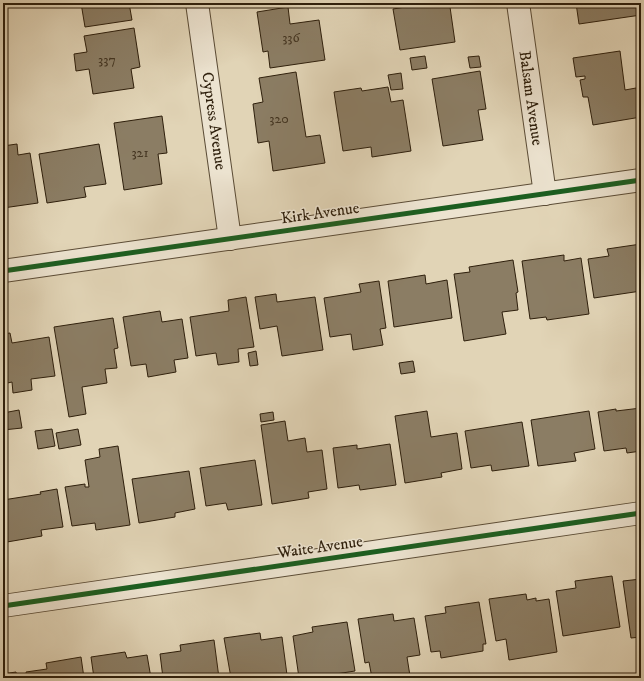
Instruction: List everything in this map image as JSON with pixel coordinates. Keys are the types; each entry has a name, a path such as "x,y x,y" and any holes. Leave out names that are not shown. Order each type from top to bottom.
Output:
{"street":[{"name":"Cypress Avenue","path":"197,3 230,239"},
{"name":"Balsam Avenue","path":"518,3 545,194"},
{"name":"Kirk Avenue","path":"3,272 641,180"},
{"name":"Waite Avenue","path":"3,606 641,513"}],"building":[{"path":"81,3 129,3 132,20 85,27"},
{"path":"424,3 455,3 455,6 450,7 455,42 400,50 393,9"},
{"path":"576,3 641,3 641,15 579,24"},
{"path":"288,7 290,24 319,20 325,60 270,68 268,51 263,52 257,12"},
{"path":"134,28 140,67 131,69 134,88 93,94 89,69 76,71 74,54 87,52 84,36"},
{"path":"620,51 625,90 636,88 641,117 593,125 588,97 583,97 580,80 585,79 585,76 576,77 573,58"},
{"path":"425,56 427,68 412,70 410,58"},
{"path":"479,56 481,67 470,68 468,57"},
{"path":"480,71 486,109 478,110 483,140 443,146 432,79"},
{"path":"296,72 306,137 320,135 325,163 273,171 269,141 258,143 253,104 263,102 259,78"},
{"path":"401,73 403,89 391,90 388,75"},
{"path":"388,87 391,102 403,100 411,151 372,157 371,147 343,151 334,92 361,88 362,91"},
{"path":"162,116 167,153 158,154 162,184 124,190 114,123"},
{"path":"17,144 18,155 30,153 38,203 3,208 3,146"},
{"path":"99,144 106,184 84,187 86,197 47,203 39,154"},
{"path":"641,244 641,291 594,298 588,259 609,256 607,249"},
{"path":"564,255 564,261 581,258 589,314 547,320 546,317 530,319 522,261"},
{"path":"513,260 518,292 516,293 518,310 502,312 506,334 464,341 454,274 470,272 469,267"},
{"path":"425,275 426,284 447,280 452,318 394,327 388,281"},
{"path":"379,281 386,328 380,329 383,345 353,350 351,334 330,337 324,298 361,292 359,284"},
{"path":"276,294 277,302 315,297 323,350 282,356 277,326 260,329 255,297"},
{"path":"246,297 254,347 238,349 239,362 218,365 216,353 196,356 190,317 229,311 228,300"},
{"path":"160,311 162,322 182,319 188,358 174,360 176,372 148,377 146,364 131,366 123,317"},
{"path":"113,318 118,348 114,349 117,368 105,369 107,383 82,387 86,414 69,417 54,327"},
{"path":"10,333 12,343 49,337 55,376 31,379 32,390 13,393 12,382 3,384 3,334"},
{"path":"256,351 258,365 250,366 248,353"},
{"path":"413,361 415,372 401,374 399,363"},
{"path":"641,408 641,451 627,453 626,448 604,451 598,412 616,409 616,411"},
{"path":"19,410 22,428 3,430 3,413"},
{"path":"427,411 431,437 457,433 462,469 441,473 442,477 405,483 395,416"},
{"path":"589,411 595,449 574,453 576,461 538,466 531,420"},
{"path":"273,412 274,420 261,422 260,414"},
{"path":"285,421 288,441 305,438 307,452 322,450 327,489 308,492 309,498 272,504 261,425"},
{"path":"522,422 529,466 492,471 491,465 471,468 465,431"},
{"path":"52,429 55,446 38,449 35,431"},
{"path":"78,429 81,445 59,449 56,433"},
{"path":"390,444 396,485 360,490 359,485 338,488 333,448 357,445 357,449"},
{"path":"118,446 130,525 96,530 95,523 72,526 65,487 85,484 85,487 89,487 85,460 100,457 99,449"},
{"path":"255,460 262,505 228,510 226,503 206,506 200,468"},
{"path":"189,471 195,509 175,513 175,517 139,523 132,479"},
{"path":"57,489 63,527 41,530 42,536 7,542 3,514 3,500 41,494 40,492"},
{"path":"612,576 620,627 563,636 556,591 576,588 575,581"},
{"path":"641,579 641,637 631,638 623,581"},
{"path":"526,594 527,600 536,598 536,601 549,599 557,652 509,660 506,639 496,641 489,599"},
{"path":"479,602 486,644 483,644 483,651 441,658 440,651 431,652 425,616 446,613 445,607"},
{"path":"393,614 394,621 414,618 420,655 407,657 410,676 396,678 372,678 369,662 365,663 358,619"},
{"path":"347,622 355,671 323,676 323,678 299,678 293,636 313,632 312,627"},
{"path":"260,633 261,640 282,637 287,675 271,677 271,674 245,678 231,678 224,638"},
{"path":"214,640 219,678 163,678 160,654 181,651 180,645"},
{"path":"125,652 127,658 147,655 151,678 94,678 91,657"},
{"path":"81,657 84,678 27,678 26,672 47,669 46,663"},
{"path":"16,672 17,678 3,678 3,674"}],"cycle path":[{"path":"3,271 641,180"},
{"path":"3,606 641,513"}]}
